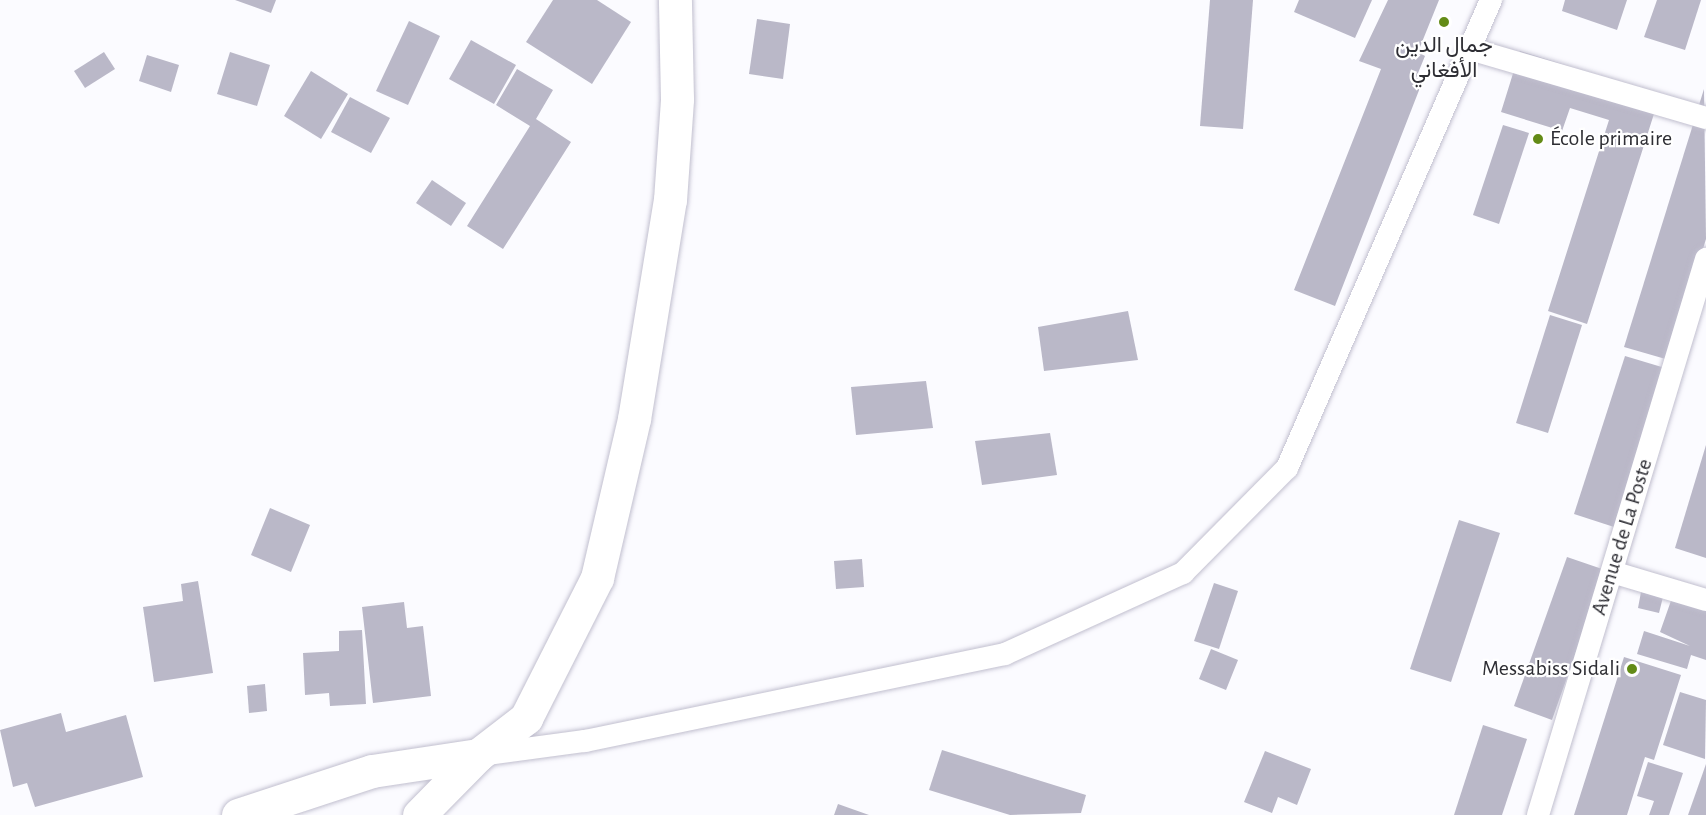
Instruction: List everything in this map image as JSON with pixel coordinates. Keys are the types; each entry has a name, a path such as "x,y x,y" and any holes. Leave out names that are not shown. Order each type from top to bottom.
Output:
{"main road":[{"path":"419,815 478,755 526,718 597,578 634,419 670,200 677,99 675,0"},
{"path":"238,815 372,771 478,755"}],"street":[{"path":"478,755 585,741 1005,654 1183,573 1287,468 1491,0"},
{"path":"1470,49 1706,118"},
{"name":"Avenue de La Poste","path":"1538,815 1706,258"},
{"path":"1612,572 1706,600"}],"building":[{"path":"235,0 276,0 271,13"},
{"path":"553,0 597,0 631,22 592,84 526,42"},
{"path":"1210,0 1253,0 1243,129 1200,126"},
{"path":"1299,0 1372,0 1355,38 1294,12"},
{"path":"1388,0 1439,0 1418,52 1425,56 1416,78 1423,80 1335,306 1294,290 1381,69 1359,61"},
{"path":"1565,0 1627,0 1617,30 1562,11"},
{"path":"1657,0 1701,0 1685,50 1644,37"},
{"path":"757,19 790,24 783,79 749,74"},
{"path":"409,21 440,36 408,105 376,91"},
{"path":"471,40 516,65 494,104 449,79"},
{"path":"1520,51 1660,95 1587,324 1548,311 1609,120 1570,108 1562,131 1501,112"},
{"path":"104,52 115,69 85,88 74,71"},
{"path":"230,52 270,65 257,106 217,94"},
{"path":"147,55 179,65 171,92 139,81"},
{"path":"517,69 553,90 536,119 571,142 503,249 467,226 530,126 496,105"},
{"path":"311,71 348,94 321,139 284,116"},
{"path":"1704,89 1706,239 1669,360 1624,347"},
{"path":"350,97 390,118 371,153 331,132"},
{"path":"1503,125 1529,133 1499,224 1473,215"},
{"path":"432,180 466,203 451,226 416,203"},
{"path":"1128,311 1138,360 1044,371 1038,327"},
{"path":"1550,315 1582,325 1548,433 1516,423"},
{"path":"1625,356 1665,368 1614,527 1574,514"},
{"path":"926,381 933,428 856,435 851,387"},
{"path":"1050,433 1057,475 982,485 975,441"},
{"path":"1706,445 1706,558 1675,548"},
{"path":"270,508 310,525 291,572 251,555"},
{"path":"1459,520 1500,533 1451,682 1410,669"},
{"path":"1567,557 1605,570 1552,720 1514,706"},
{"path":"862,559 864,587 836,589 834,561"},
{"path":"198,581 213,673 154,682 143,607 183,601 181,584"},
{"path":"1214,583 1238,591 1219,649 1194,641"},
{"path":"1641,592 1663,597 1659,613 1638,608"},
{"path":"1673,595 1706,605 1706,660 1691,655 1687,669 1637,654 1644,631 1690,646 1660,632"},
{"path":"404,602 407,628 423,626 431,696 373,703 362,607"},
{"path":"362,630 366,704 330,706 329,693 305,695 303,653 339,651 339,631"},
{"path":"1211,649 1238,660 1226,690 1199,679"},
{"path":"1624,657 1681,675 1654,760 1645,757 1627,815 1574,815"},
{"path":"265,684 267,711 249,713 247,686"},
{"path":"1680,692 1706,700 1705,759 1663,745"},
{"path":"61,713 66,732 126,715 143,777 35,807 27,783 13,787 0,730"},
{"path":"1483,725 1527,739 1502,815 1454,815"},
{"path":"942,750 1086,795 1081,813 1010,815 929,790"},
{"path":"1265,751 1311,769 1297,805 1278,797 1272,813 1244,802"},
{"path":"1648,762 1683,773 1669,815 1649,815 1654,801 1637,796"},
{"path":"1706,764 1706,815 1688,815"},
{"path":"838,804 869,815 834,815"}],"place":[{"name":"جمال الدين الأفغاني","path":"1444,22"},
{"name":"École primaire","path":"1538,139"},
{"name":"Messabiss Sidali","path":"1632,669"}]}
